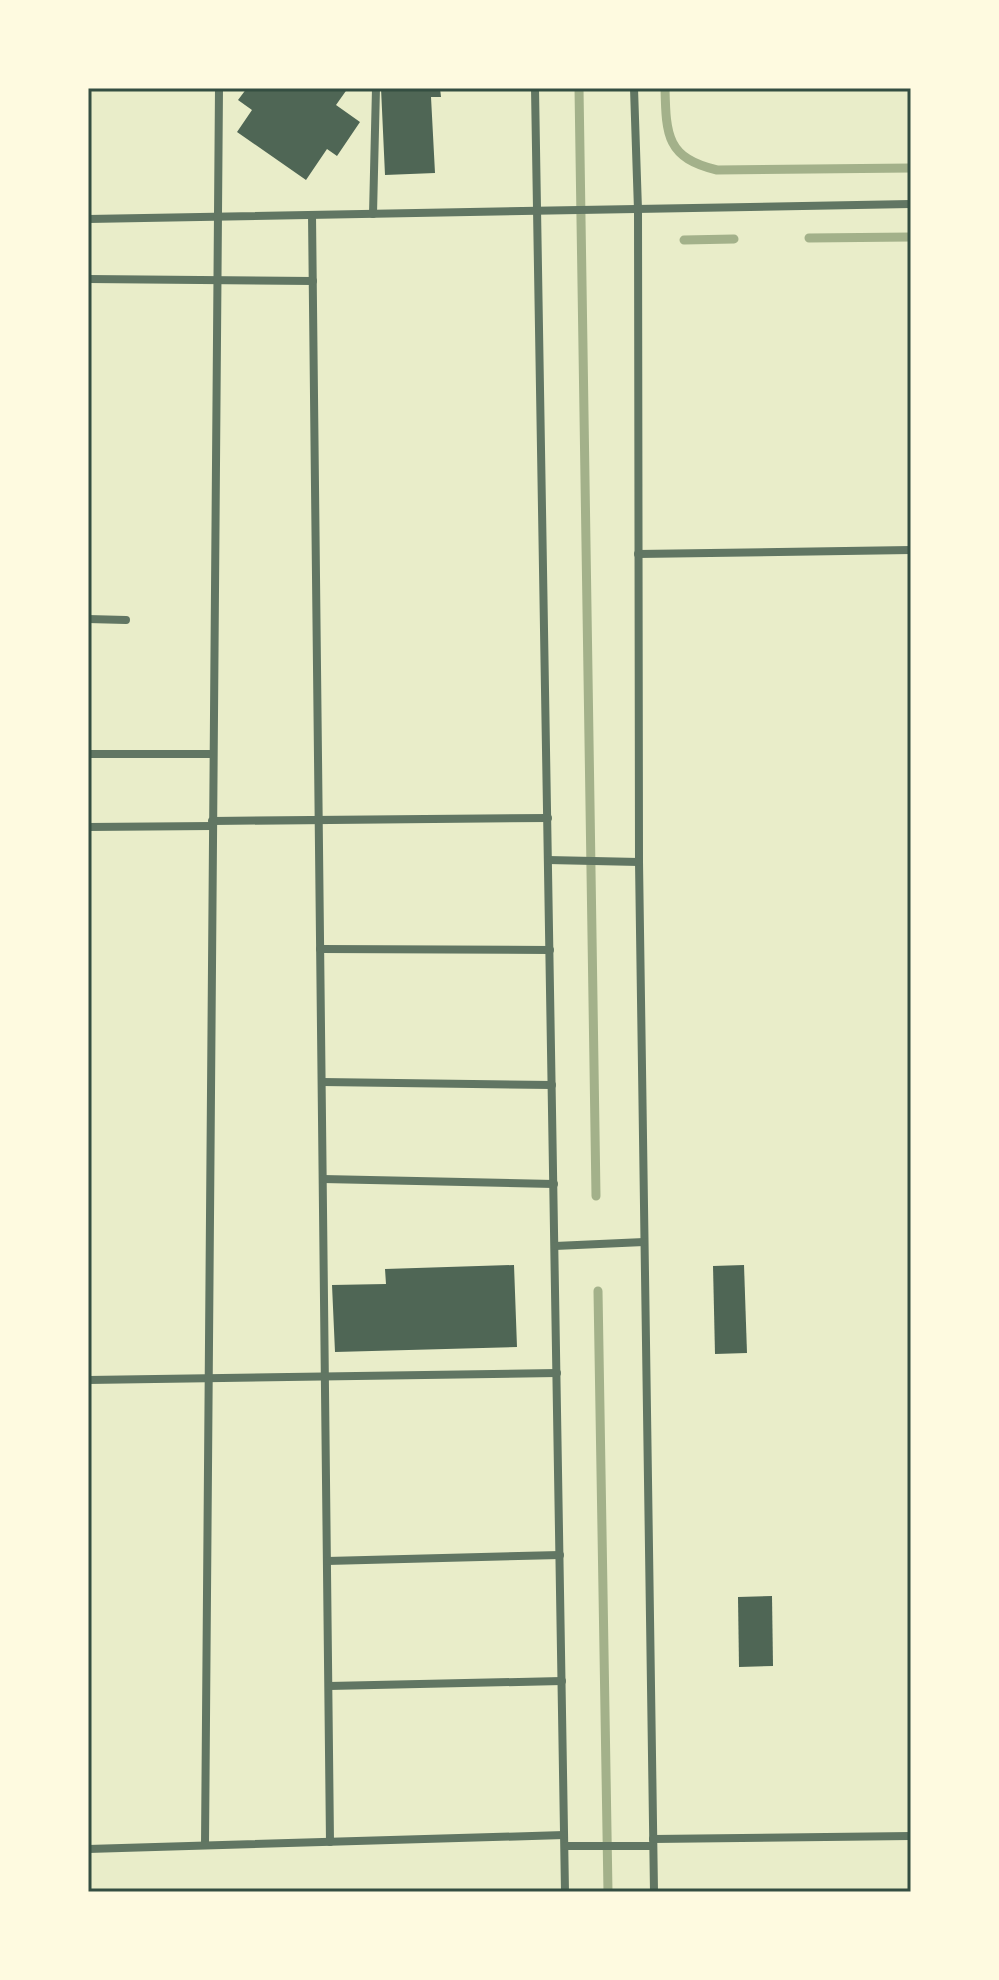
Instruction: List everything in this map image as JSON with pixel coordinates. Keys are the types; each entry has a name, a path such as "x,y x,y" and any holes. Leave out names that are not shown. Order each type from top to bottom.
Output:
{"street":[{"path":"205,1845 219,88"},
{"path":"373,214 376,88"},
{"path":"535,88 565,1892"},
{"path":"634,88 638,210 639,862 654,1892"},
{"path":"88,219 911,204"},
{"path":"312,215 330,1842"},
{"path":"88,279 313,281"},
{"path":"638,554 911,550"},
{"path":"88,619 126,620"},
{"path":"88,754 213,754"},
{"path":"88,827 319,819 548,818"},
{"path":"548,860 639,862"},
{"path":"320,949 550,950"},
{"path":"322,1082 552,1085"},
{"path":"323,1179 554,1184"},
{"path":"555,1246 644,1242"},
{"path":"88,1380 557,1373"},
{"path":"327,1561 560,1555"},
{"path":"329,1686 562,1681"},
{"path":"88,1849 564,1835"},
{"path":"565,1846 911,1836"}],"building":[{"path":"247,88 348,88 336,105 360,122 337,156 327,149 306,180 237,132 252,110 238,100"},
{"path":"381,88 440,88 441,97 431,97 435,173 385,175"},
{"path":"514,1265 517,1347 335,1352 332,1285 386,1284 385,1269"},
{"path":"744,1265 747,1353 715,1354 713,1266"},
{"path":"772,1596 773,1666 739,1667 738,1597"}],"waterway":[{"path":"579,88 596,1196"},
{"path":"665,88 667,119 673,142 688,159 700,165 717,170 911,168"},
{"path":"809,238 911,237"},
{"path":"684,240 734,239"},
{"path":"598,1291 608,1892"}]}
